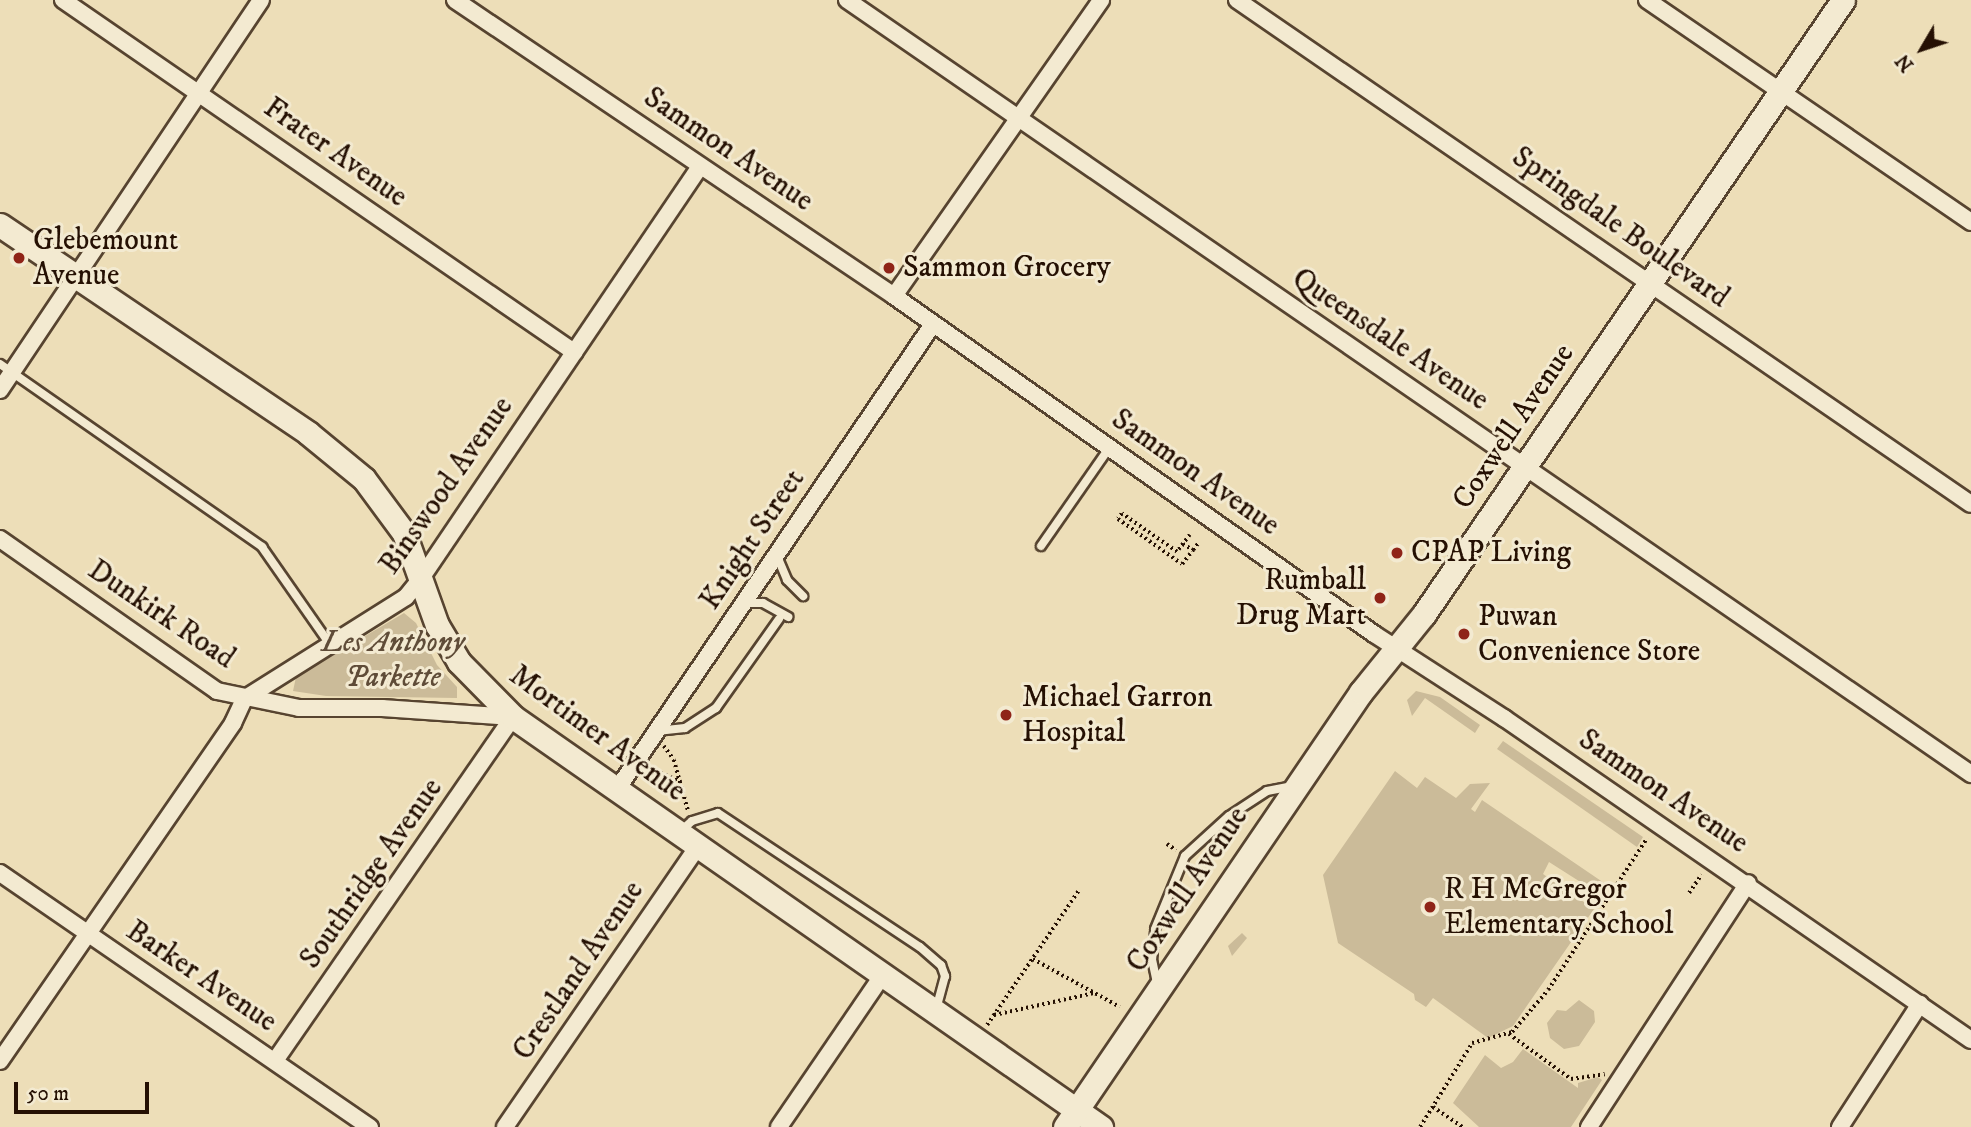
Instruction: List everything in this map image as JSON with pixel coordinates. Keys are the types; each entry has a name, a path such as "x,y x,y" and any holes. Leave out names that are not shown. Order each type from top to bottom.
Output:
{"street":[{"name":"Frater Avenue","path":"63,0 575,352"},
{"path":"0,390 6,369 77,278 261,0"},
{"name":"Sammon Avenue","path":"455,0 894,296 1396,647 1748,883 1971,1040"},
{"name":"Queensdale Avenue","path":"847,0 1971,774"},
{"path":"894,296 1101,0"},
{"name":"Springdale Boulevard","path":"1237,0 1971,504"},
{"path":"1647,0 1971,222"},
{"name":"Coxwell Avenue","path":"1071,1118 1298,785 1396,647 1424,614 1843,0"},
{"name":"Binswood Avenue","path":"0,1062 233,723 244,699 406,597 422,577 700,166"},
{"name":"Mortimer Avenue","path":"0,225 308,433 355,471 404,533 437,625 459,662 513,717 618,788 684,826 698,846 935,1012 1071,1118 1101,1127"},
{"name":"Knight Street","path":"618,788 660,738 744,603 933,324"},
{"name":"Dunkirk Road","path":"0,540 217,691 244,699 299,708 382,708 513,717"},
{"name":"Southridge Avenue","path":"275,1061 513,717"},
{"name":"Crestland Avenue","path":"505,1127 698,846"},
{"name":"Barker Avenue","path":"0,873 370,1127"},
{"path":"1589,1127 1748,883"},
{"path":"779,1127 882,976"},
{"path":"1840,1127 1920,1003"}],"lane":[{"path":"6,369 262,547 279,565 329,643"},
{"path":"1041,546 1110,447"},
{"path":"777,555 787,580 803,596"},
{"path":"744,603 763,603 788,617"},
{"path":"660,738 685,728 716,708 779,619"},
{"path":"1158,989 1152,960 1156,929 1185,856 1229,816 1267,791 1298,785"},
{"path":"684,826 718,813 920,947 941,965 945,976 935,1012"}],"path":[{"path":"1190,535 1177,552 1122,514 1118,519 1178,563 1182,564 1199,542"},
{"path":"1183,544 1193,550"},
{"path":"660,738 681,782 684,826"},
{"path":"648,767 681,782"},
{"path":"1420,1127 1433,1107 1433,1099 1472,1043 1509,1033 1548,990 1647,838"},
{"path":"1689,892 1701,875"},
{"path":"987,1025 1079,890"},
{"path":"1033,959 1120,1007"},
{"path":"993,1015 1094,993"},
{"path":"1509,1033 1571,1079 1610,1075"},
{"path":"1433,1107 1463,1127"}],"green space":[{"name":"Les Anthony Parkette","path":"404,613 416,623 437,665 457,687 457,698 326,696 293,691 296,677"},
{"path":"1416,691 1440,697 1480,725 1475,733 1425,698 1412,716 1407,700"},
{"path":"1503,741 1643,837 1637,847 1497,749"},
{"path":"1395,771 1417,788 1425,777 1456,798 1470,784 1490,783 1471,809 1475,812 1482,800 1610,887 1604,897 1549,862 1543,874 1594,909 1513,1026 1488,1038 1433,998 1426,1007 1415,1000 1414,994 1338,943 1323,875"},
{"path":"1242,933 1247,938 1232,956 1228,946"},
{"path":"1579,1000 1594,1011 1595,1022 1579,1046 1564,1049 1550,1038 1547,1023 1557,1010 1566,1011"},
{"path":"1523,1049 1578,1088 1578,1083 1598,1077 1602,1080 1571,1127 1479,1127 1453,1103 1485,1055 1501,1068 1513,1062"}],"place":[{"name":"Glebemount Avenue","path":"19,258"},
{"name":"Sammon Grocery","path":"889,268"},
{"name":"CPAP Living","path":"1397,553"},
{"name":"Rumball Drug Mart","path":"1380,598"},
{"name":"Puwan Convenience Store","path":"1464,634"},
{"name":"Michael Garron Hospital","path":"1006,715"},
{"name":"R H McGregor Elementary School","path":"1430,907"}]}
